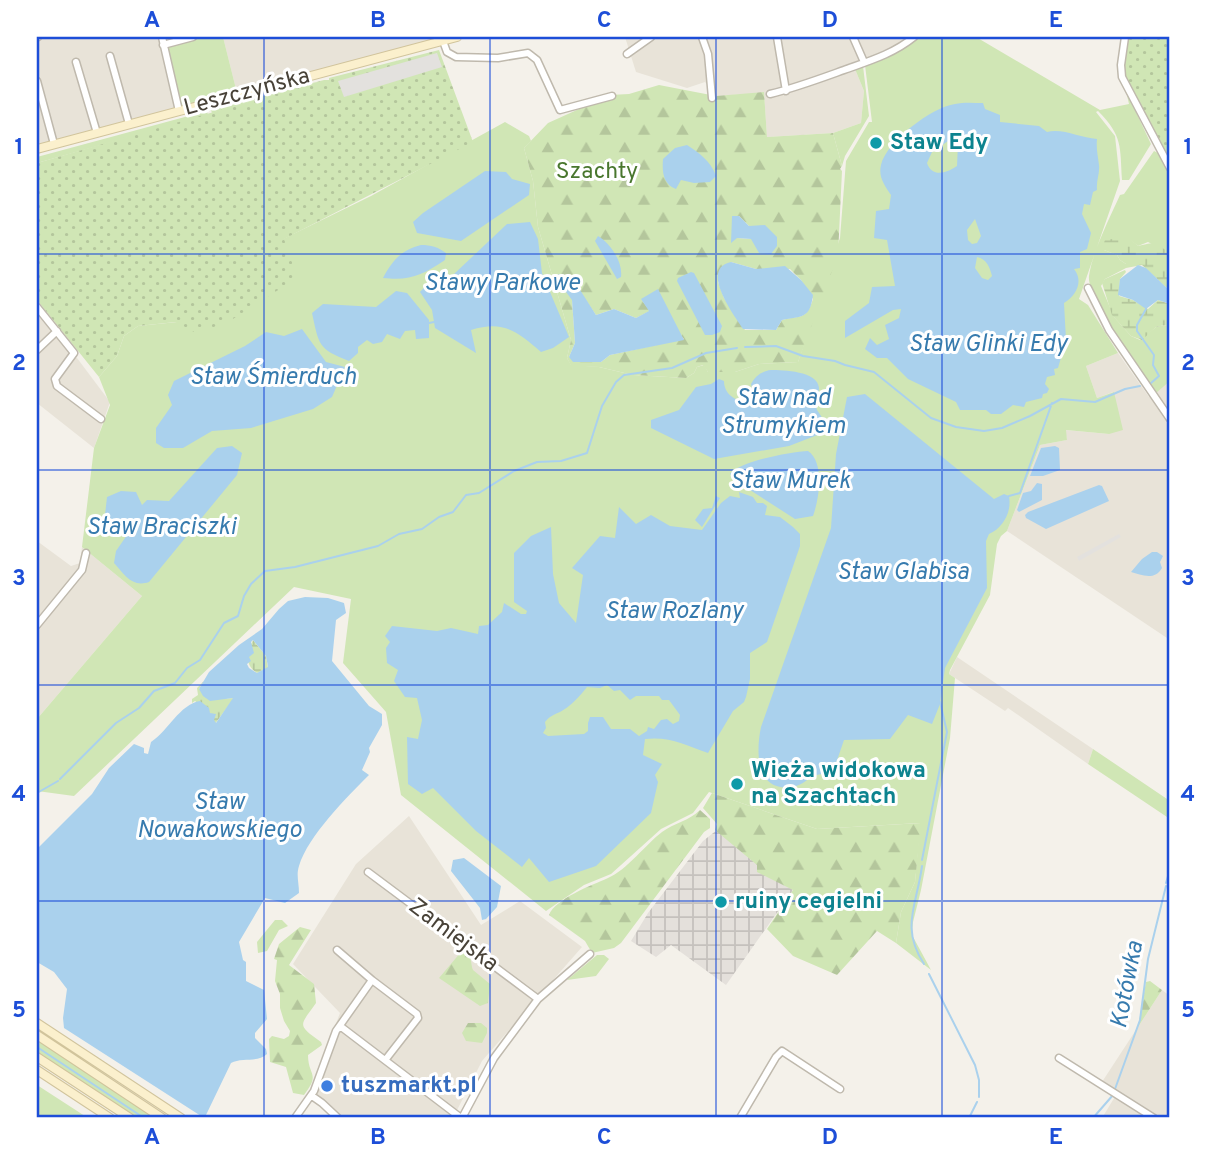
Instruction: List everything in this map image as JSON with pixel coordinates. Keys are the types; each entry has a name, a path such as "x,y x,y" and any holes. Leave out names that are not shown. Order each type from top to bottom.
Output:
{"street":[{"path":"162,37 179,111"},
{"path":"163,45 193,37"},
{"name":"Leszczyńska","path":"37,149 457,37"},
{"path":"627,54 651,37"},
{"path":"702,37 708,54 712,98"},
{"path":"779,37 786,91"},
{"path":"853,37 864,62"},
{"path":"770,94 786,91 896,50 914,37"},
{"path":"1125,37 1122,77 1170,168"},
{"path":"443,41 447,52 456,58 498,58 528,54 537,60 560,110 612,96"},
{"path":"110,56 130,124"},
{"path":"76,62 97,133"},
{"path":"37,81 54,144"},
{"path":"37,114 45,112"},
{"path":"1088,288 1109,330 1170,419"},
{"path":"37,307 74,353 55,379 57,386 101,419"},
{"path":"37,350 57,331"},
{"path":"37,625 39,617 82,570 86,553"},
{"name":"Zamiejska","path":"368,872 538,999"},
{"path":"337,950 417,1014 418,1018 386,1059"},
{"path":"340,1026 462,1118 494,1058 538,999 590,954"},
{"path":"295,1118 312,1097 340,1026 372,980"},
{"path":"37,1023 181,1118"},
{"path":"37,1035 162,1118"},
{"path":"740,1118 782,1051 840,1089"},
{"path":"37,1057 130,1118"},
{"path":"1059,1058 1154,1118"},
{"path":"37,1070 110,1118"},
{"path":"312,1097 338,1118"}],"shaded area":[{"path":"37,37 165,37 180,107 37,146"},
{"path":"223,37 442,37 237,93"},
{"path":"625,37 909,37 895,48 855,69 864,91 861,123 833,133 767,137 764,93 716,96 705,82 687,88 636,72"},
{"path":"437,53 442,67 344,97 338,81"},
{"path":"37,300 76,348 70,354 77,358 110,402 94,448 37,403"},
{"path":"1118,353 1149,397 1170,381 1170,640 1007,531 1040,445 1067,440 1065,430 1109,434 1113,392 1097,398 1086,366"},
{"path":"1119,534 1121,537 1079,561 1077,557"},
{"path":"37,541 71,566 80,563 82,547 142,596 37,719"},
{"path":"957,657 1093,749 1088,764 1008,708 1005,711 949,674"},
{"path":"409,816 481,925 520,901 582,947 482,1061 453,1118 342,1118 310,1092 340,1013 293,964 356,864"},
{"name":"ruiny cegielni","path":"717,830 793,890 726,985 671,945 656,957 631,941 648,913 703,841"},
{"path":"1162,990 1170,996 1170,1118 1102,1118 1116,1095 1102,1082"}],"green space":[{"path":"165,37 223,37 237,93 180,107"},
{"name":"Szachty","path":"916,37 976,37 1100,110 1129,104 1126,91 1151,144 1129,180 1122,180 1119,142 1106,120 1096,112 1115,136 1120,181 1079,299 1088,305 1118,353 1086,366 1097,398 1114,392 1123,430 1109,434 1066,430 1067,440 1040,445 1007,531 997,544 990,595 950,670 949,674 955,678 950,738 912,935 931,970 896,943 901,912 915,882 920,823 817,829 709,792 693,813 661,829 611,874 584,885 546,911 401,795 386,712 343,663 351,599 294,587 74,796 37,791 37,719 142,596 82,547 94,448 110,405 99,377 117,356 124,336 138,326 177,322 283,239 371,196 505,122 529,136 531,141 524,148 533,181 538,227 571,340 567,358 571,365 599,367 633,375 686,378 694,373 697,367 704,365 708,372 735,372 759,364 798,362 840,238 846,161 869,122 872,122 865,65"},
{"path":"1128,37 1170,37 1170,164 1123,74"},
{"path":"439,50 473,142 284,239 296,274 286,285 225,324 194,332 176,322 138,326 124,336 117,356 99,377 37,300 37,163 329,78"},
{"path":"863,66 869,116 845,156 842,166 833,133 861,123 864,91 855,69"},
{"path":"324,80 212,113 211,110 224,106"},
{"name":"Szachty","path":"659,85 716,96 764,92 767,137 833,133 842,166 838,255 798,362 759,364 735,372 708,372 703,365 686,378 633,375 599,367 571,366 567,358 571,340 538,227 533,181 524,148 548,123 610,95 629,94","holes":["739,216 749,226 751,239 737,238","731,262 756,269 790,269 813,299 805,314 782,320 776,330 745,330 724,298 718,282","585,299 596,315 614,309 636,318 650,311 641,299 684,339 610,355 601,362 569,357 575,343 572,300"]},
{"path":"207,111 208,115 37,163 37,157"},
{"path":"1154,151 1160,154 1170,172 1170,253 1148,242 1138,246 1129,239 1109,241 1104,250 1117,255 1126,264 1126,268 1105,279 1101,286 1114,317 1131,336 1140,340 1156,327 1165,325 1170,328 1170,381 1156,393 1105,318 1090,286 1089,276 1097,246 1120,195 1124,194"},
{"path":"1129,238 1138,246 1156,244 1170,253 1170,291 1142,265 1126,268 1126,264 1117,255 1104,250 1102,246 1105,240"},
{"path":"1125,270 1120,279 1119,296 1148,309 1158,300 1170,304 1170,328 1165,325 1156,327 1142,340 1131,336 1112,315 1102,283"},
{"path":"253,640 266,656 268,668 257,673 248,662"},
{"path":"204,681 199,689 221,699 234,698 215,724 210,713 195,701 192,703 192,699 198,695 197,688"},
{"path":"1093,749 1170,801 1170,819 1088,764"},
{"path":"712,793 817,829 921,823 915,882 901,912 896,943 877,931 837,975 793,956 767,929 793,890 757,872 757,865 715,830 717,824 703,808"},
{"path":"700,810 710,819 710,828 704,832 621,943 614,948 592,953 585,941 549,915 558,903 615,874 662,832"},
{"path":"275,920 282,920 288,926 279,930 267,951 258,953 257,942"},
{"path":"300,927 311,930 289,965 314,984 316,1003 303,1024 307,1032 322,1045 308,1055 313,1078 304,1095 293,1093 286,1067 270,1062 269,1039 272,1036 284,1039 289,1036 290,1031 280,1008 280,994 275,981 277,960 274,959 279,944"},
{"path":"461,952 469,956 473,970 490,984 488,1003 480,1006 439,978"},
{"path":"597,955 604,955 609,959 596,976 567,980"},
{"path":"1150,981 1162,990 1138,1027 1146,982"},
{"path":"468,1023 481,1023 487,1028 482,1043 466,1041 462,1033"},
{"path":"37,1040 155,1118 137,1118 37,1052"},
{"path":"37,1085 88,1118 37,1118"}],"water":[{"name":"Staw Glinki Edy","path":"983,103 985,109 1000,115 1000,122 1039,126 1047,132 1059,131 1097,139 1099,165 1097,190 1093,192 1090,205 1084,204 1082,214 1091,233 1087,249 1080,252 1080,268 1074,269 1078,278 1077,288 1064,303 1066,340 1058,368 1054,369 1055,375 1047,377 1045,384 1049,389 1042,398 1026,402 1024,407 1013,405 1001,414 991,414 986,410 960,410 956,402 908,379 887,358 877,358 865,349 870,338 877,345 889,339 885,325 899,318 901,309 893,310 845,338 845,321 869,303 872,287 895,286 887,240 874,238 876,211 889,209 891,195 880,173 885,156 891,146 911,127 934,112 955,104","holes":["951,139 958,144 957,166 949,171 932,171 927,163 932,152","975,219 981,236 977,243 972,244 968,240 967,230","977,257 987,264 992,276 988,280 982,278 975,268"]},
{"path":"687,145 708,162 716,176 710,182 681,180 676,189 668,184 664,177 663,159 675,148"},
{"path":"485,171 506,172 512,179 530,184 529,195 461,241 417,233 413,222"},
{"path":"732,216 739,216 749,226 765,225 777,237 777,246 771,254 759,253 751,239 737,238 731,243"},
{"name":"Stawy Parkowe","path":"530,222 538,239 542,273 569,337 553,348 541,352 509,329 482,327 471,330 476,353 435,328 432,310 420,292 435,276 442,277 436,291 507,224"},
{"path":"598,236 612,249 618,260 621,277 617,279 595,241"},
{"path":"421,245 443,251 446,253 445,260 416,276 383,278 398,257"},
{"path":"731,262 756,269 785,266 813,295 810,308 800,317 782,320 776,330 743,329 718,283 718,273 722,266"},
{"path":"1138,265 1146,268 1170,291 1170,304 1158,300 1146,309 1133,300 1118,295 1120,279"},
{"path":"691,272 694,273 722,326 720,332 705,335 677,281"},
{"name":"Stawy Parkowe","path":"559,274 575,282 596,315 614,309 636,318 649,311 641,299 658,289 684,340 610,355 601,362 573,362 569,357 575,343 572,300 555,277"},
{"path":"396,291 407,293 429,320 429,338 416,339 415,330 405,331 400,339 387,334 382,342 373,344 367,340 358,347 358,353 349,361 331,353 322,344 312,313 323,304 376,307"},
{"name":"Staw Śmierduch","path":"302,329 326,362 345,367 332,397 313,409 251,428 212,431 183,448 164,448 156,443 156,428 172,405 168,395 174,381 245,346 266,332 284,336"},
{"name":"Staw nad Strumykiem","path":"771,370 807,375 817,382 819,388 816,407 824,424 820,434 789,446 714,459 651,428 651,420 679,410 696,387 719,379 724,381 726,390 732,397 751,401 754,396 751,384 757,376"},
{"name":"Staw Glabisa","path":"865,394 994,499 1004,494 1009,496 1008,513 986,541 987,588 945,668 940,704 932,724 908,715 890,739 844,740 833,772 814,776 795,786 780,787 765,777 761,768 761,727 831,528 836,454 847,397"},
{"name":"Staw Braciszki","path":"232,446 242,453 237,475 149,582 138,583 129,579 114,563 116,551 134,525 117,523 105,515 107,497 121,491 136,492 142,505 147,500 169,501 217,448"},
{"path":"1041,448 1059,448 1060,470 1043,476 1030,476"},
{"name":"Staw Murek","path":"808,451 813,456 819,472 819,491 813,516 795,519 736,481 730,474 754,461"},
{"path":"1037,483 1042,484 1042,500 1019,512 1017,510 1023,493 1031,491"},
{"path":"1099,485 1109,501 1046,529 1026,518 1028,512"},
{"name":"Staw Rozlany","path":"739,492 753,497 757,503 763,503 767,506 765,515 780,517 800,534 800,546 767,642 750,653 750,679 746,697 733,711 708,753 670,740 645,739 643,755 662,764 655,775 658,782 651,813 596,866 549,882 529,858 522,867 476,831 433,788 422,794 408,784 407,737 418,739 422,720 417,698 405,697 394,681 398,670 387,663 386,648 390,642 385,636 392,626 437,631 451,628 478,634 479,626 488,625 502,612 504,603 521,614 526,614 527,611 514,602 514,553 531,536 551,527 553,574 559,603 576,623 583,575 572,568 600,536 615,538 619,507 636,524 651,515 670,526 702,530 721,503 730,496 740,498","holes":["607,685 614,691 620,690 630,700 636,696 659,696 662,700 669,700 680,715 679,721 673,724 667,719 661,720 654,729 648,727 647,731 639,736 630,729 611,729 603,717 590,717 588,731 584,734 548,736 543,733 545,722 578,698 587,687 600,688"]},
{"path":"716,496 720,498 702,527 695,520 703,509 712,508"},
{"path":"1152,552 1163,556 1160,562 1162,568 1156,575 1131,572 1142,559"},
{"name":"Staw Nowakowskiego","path":"305,597 328,598 344,603 346,613 336,620 332,661 369,706 382,714 382,725 369,748 370,752 362,770 369,775 329,818 304,854 298,873 299,893 285,903 265,898 239,942 243,960 246,962 246,981 264,990 267,1019 255,1033 255,1038 266,1049 267,1054 231,1063 206,1115 201,1116 64,1028 67,989 54,972 37,962 37,849 92,794 109,768 134,744 144,748 144,753 148,754 151,742 186,707 200,701 209,708 210,713 216,714 216,723 233,698 210,701 203,696 199,689 209,672 262,629 288,601","holes":["253,640 266,656 268,667 257,673 249,668 249,657 254,653 251,642"]},
{"path":"464,858 501,886 497,907 486,919 482,920 480,908 451,871 453,860"}],"waterway":[{"path":"1146,309 1137,325 1137,331 1154,355 1153,365 1159,376 1151,383"},
{"path":"429,323 434,322"},
{"path":"745,347 776,346 803,356 835,361 874,372 931,418 956,427 984,431 1002,428 1061,399 1095,402 1125,389 1140,386"},
{"path":"60,779 116,723 139,708 154,691 175,683 187,668 200,660 224,623 238,616 251,584 265,571 295,567 378,546 399,534 422,529 439,517 453,512 466,495 479,493 514,471 537,462 561,461 587,453 602,406 616,382 624,375 672,368 706,353 737,348"},
{"path":"1009,496 1020,493 1052,403"},
{"path":"922,860 947,732 940,702"},
{"path":"37,793 58,781"},
{"path":"922,866 912,927 913,939 924,964"},
{"name":"Kotówka","path":"1166,883 1170,869"},
{"name":"Kotówka","path":"1115,1089 1140,1020 1148,959 1166,886"},
{"path":"929,974 975,1065 979,1080 979,1097"},
{"path":"37,1047 144,1118"},
{"name":"Kotówka","path":"1093,1118 1113,1095"},
{"path":"969,1118 977,1102"}],"place":[{"name":"Staw Edy","path":"876,143"},
{"name":"Wieża widokowa na Szachtach","path":"737,784"},
{"name":"ruiny cegielni","path":"721,902"},
{"name":"tuszmarkt.pl","path":"327,1086"}]}
